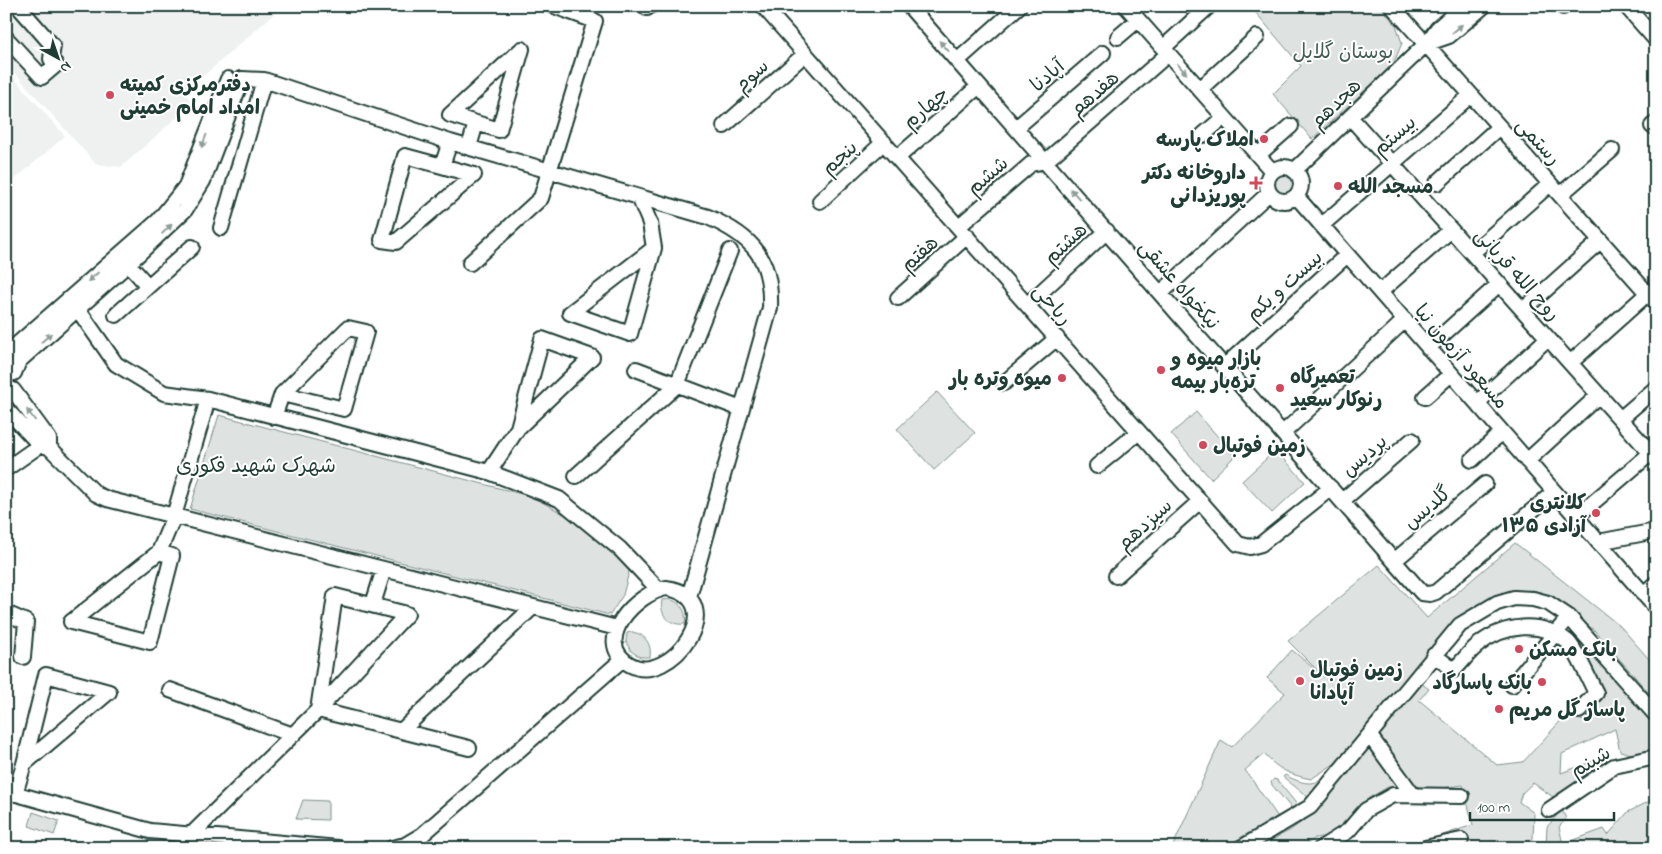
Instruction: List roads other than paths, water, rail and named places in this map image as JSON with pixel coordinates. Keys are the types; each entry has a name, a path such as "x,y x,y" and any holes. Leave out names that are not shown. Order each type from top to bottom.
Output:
{"street":[{"path":"6,38 42,77 56,65 51,59 53,46 18,6"},
{"path":"470,263 541,198 595,21 554,6"},
{"name":"ریاحی","path":"763,6 1238,544 1250,547 1261,544 1330,488"},
{"name":"نیکخواه عشقی","path":"909,6 1420,590 1430,594 1436,592 1554,492"},
{"path":"957,61 1019,6"},
{"path":"1126,6 1272,171"},
{"name":"هفدهم","path":"1046,161 1165,51 1209,6"},
{"name":"رستمی","path":"1392,6 1652,299"},
{"name":"هجدهم","path":"1294,170 1426,44 1438,28 1463,6"},
{"path":"1426,44 1450,36 1484,6"},
{"path":"1628,7 1656,40"},
{"path":"1118,37 1138,20"},
{"path":"1200,89 1258,37"},
{"path":"522,49 499,130 476,123 450,115 522,49"},
{"name":"آپادنا","path":"1016,128 1103,53"},
{"name":"سوم","path":"724,126 806,54"},
{"path":"235,79 264,80 450,142 708,217 733,228 753,244 767,271 771,291 770,308 688,598"},
{"path":"46,444 9,395 19,361 119,254 158,221 186,186 235,79"},
{"path":"6,354 128,264 167,229 195,196 235,79"},
{"path":"221,228 264,80"},
{"name":"چهارم","path":"898,158 979,86"},
{"name":"بیستم","path":"1322,225 1471,95"},
{"path":"1203,135 1224,117"},
{"name":"روح الله قربانی","path":"1350,117 1653,456"},
{"path":"469,147 476,123"},
{"path":"1258,155 1291,126"},
{"path":"1437,183 1499,127"},
{"path":"442,166 450,142"},
{"name":"پنجم","path":"820,201 884,142"},
{"path":"1560,195 1612,150"},
{"path":"405,156 442,166 474,175 396,242 382,240 405,156"},
{"name":"ششم","path":"963,231 1032,164 1046,161"},
{"path":"1283,167 1294,170 1300,180 1300,191 1292,200 1282,201 1269,193 1266,182 1272,171 1283,167"},
{"path":"1472,253 1550,184"},
{"path":"1161,293 1269,193"},
{"name":"مسعود آزمون نیا","path":"1296,196 1656,608"},
{"path":"639,197 650,223 654,248 630,334 570,314 654,248"},
{"path":"1380,292 1451,230"},
{"name":"هفتم","path":"898,298 963,231"},
{"name":"هشتم","path":"1027,305 1107,231"},
{"path":"1523,310 1600,241"},
{"path":"116,316 192,247"},
{"path":"576,476 677,385 730,251"},
{"path":"119,254 148,286"},
{"name":"بیست و یکم","path":"1225,366 1347,255"},
{"path":"1428,348 1500,284"},
{"path":"1570,363 1652,299"},
{"path":"74,304 116,364 164,393 208,399 489,472 559,499 620,549 658,589"},
{"path":"1283,433 1405,320"},
{"path":"274,417 282,394 348,328 366,332 344,409 282,394"},
{"path":"489,472 518,428 592,358 542,338 518,428"},
{"path":"1004,383 1057,338"},
{"path":"1477,404 1548,338"},
{"path":"6,360 14,373"},
{"path":"636,370 741,409"},
{"path":"1425,397 1451,374"},
{"path":"1620,419 1656,388"},
{"path":"1527,460 1599,395"},
{"path":"159,552 172,556 150,642 72,622 159,552 174,516 208,399"},
{"path":"6,409 46,444 96,494 107,499 617,628"},
{"path":"1097,466 1139,432"},
{"path":"1472,460 1502,432"},
{"name":"پردیس","path":"1342,501 1412,440"},
{"path":"6,469 46,444"},
{"path":"1576,517 1653,456"},
{"name":"گلدیس","path":"1394,561 1485,484"},
{"name":"سیزدهم","path":"1116,576 1200,501"},
{"path":"1598,542 1656,531"},
{"path":"373,604 384,569"},
{"path":"1643,594 1656,583"},
{"path":"658,589 674,589 688,598 693,604 696,621 690,637 678,652 663,663 646,668 637,667 623,659 616,644 617,628 634,604 658,589"},
{"path":"191,835 318,710 407,614 335,596 318,710"},
{"path":"1241,848 1310,807 1460,625 1498,602 1514,598 1533,599 1548,603 1570,617 1656,715"},
{"path":"401,731 532,608"},
{"path":"6,613 26,622 23,656"},
{"path":"1512,685 1570,617"},
{"path":"1434,655 1454,670 1478,644 1495,634 1516,626 1540,628 1569,643 1596,693 1579,711"},
{"path":"392,848 405,845 422,835 623,659"},
{"path":"24,764 109,692 46,675 24,764 11,793 150,831 338,848"},
{"path":"170,690 293,735"},
{"path":"318,710 469,748"},
{"path":"1370,736 1413,795"},
{"name":"شبنم","path":"1549,810 1614,766 1656,757"},
{"path":"1321,848 1348,831 1366,810 1393,795 1462,796"},
{"path":"1426,848 1461,840"}],"place":[{"name":"دفترمرکزی کمیته امداد امام خمینی","path":"110,95"},
{"name":"املاک پارسه","path":"1264,139"},
{"name":"داروخانه دکتر پوریزدانی","path":"1256,183"},
{"name":"مسجد الله","path":"1338,186"},
{"name":"بازار میوه و تره‌بار بیمه","path":"1161,370"},
{"name":"میوه وتره بار","path":"1062,378"},
{"name":"تعمیرگاه رنوکار سعید","path":"1280,388"},
{"name":"زمین فوتبال","path":"1203,445"},
{"name":"کلانتری ۱۳۵ آزادی","path":"1596,513"},
{"name":"بانک مسکن","path":"1519,649"},
{"name":"زمین فوتبال آپادانا","path":"1300,681"},
{"name":"بانک پاسارگاد","path":"1542,682"},
{"name":"پاساژ گل مریم","path":"1499,709"}],"district":[{"name":"شهرک شهید فکوری","path":"256,465"}],"park label":[{"name":"بوستان گلایل","path":"1343,51"}]}
